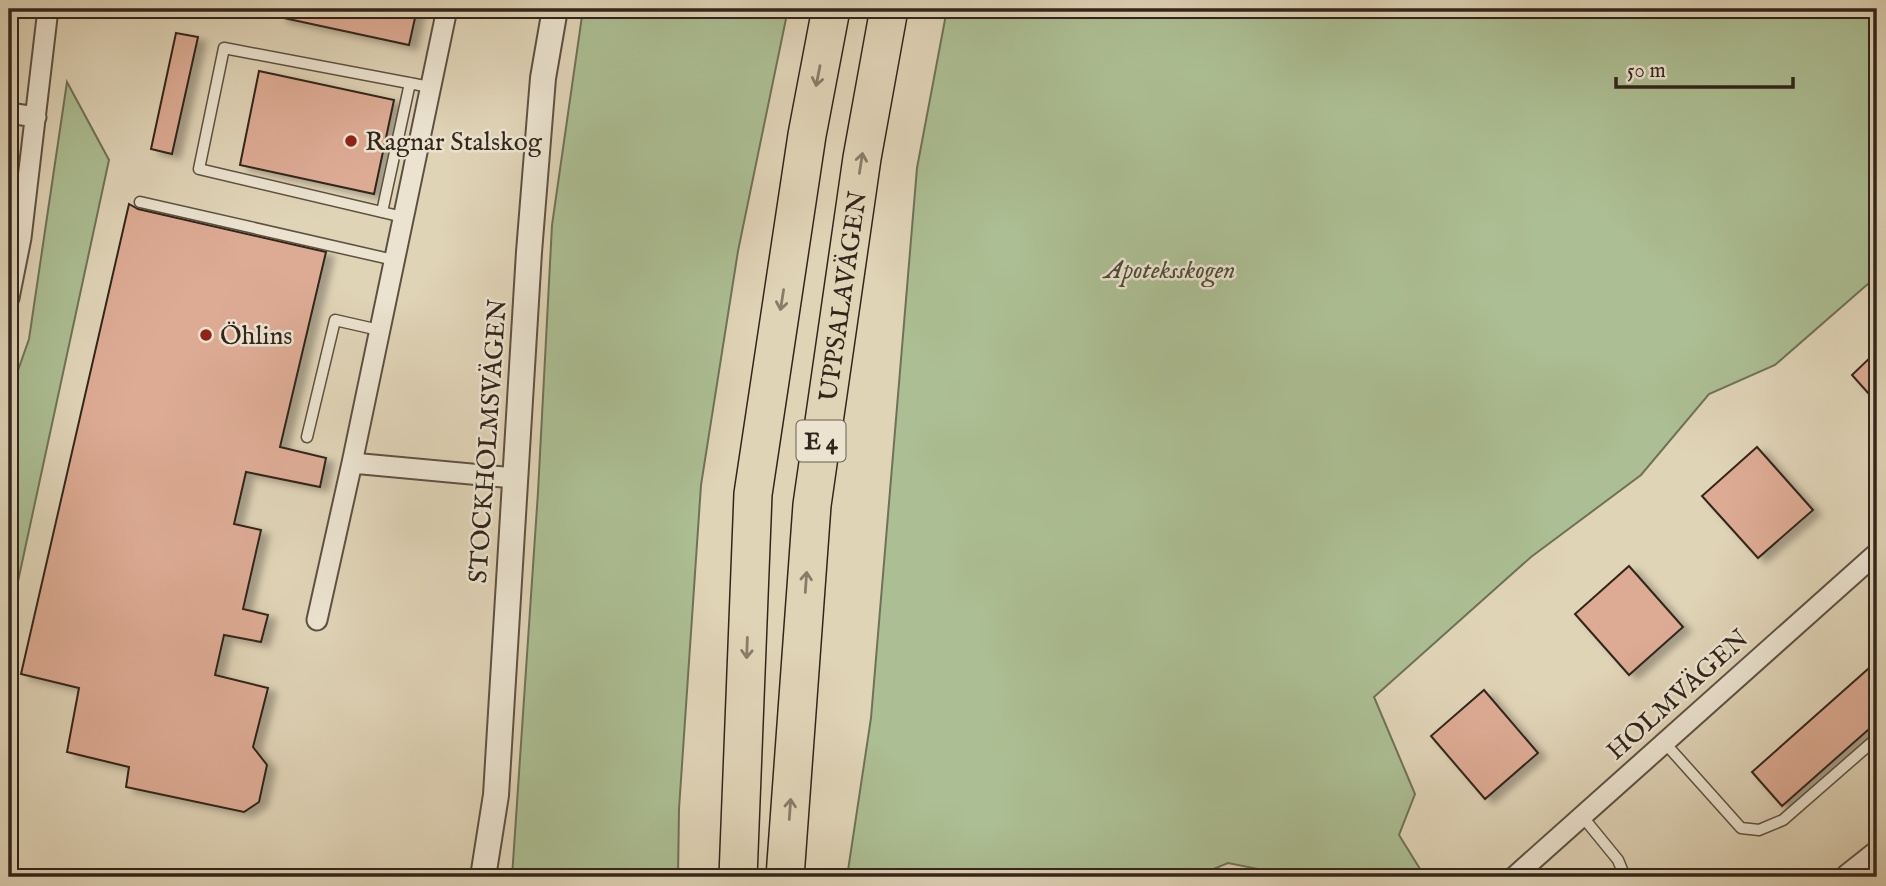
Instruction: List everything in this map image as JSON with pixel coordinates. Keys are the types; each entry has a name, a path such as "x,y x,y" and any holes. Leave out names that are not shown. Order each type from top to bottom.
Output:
{"highway":[{"name":"E 4","path":"738,877 753,494 807,135 831,9"},
{"name":"UPPSALAVÄGEN","path":"785,877 812,505 862,158 889,9"}],"street":[{"path":"9,298 21,238 48,9"},
{"path":"317,620 447,9"},
{"name":"STOCKHOLMSVÄGEN","path":"483,877 496,795 514,478 542,92 555,9"},
{"path":"9,113 36,117"},
{"path":"352,463 514,478"},
{"name":"HOLMVÄGEN","path":"1514,877 1877,552"},
{"path":"1848,877 1877,854"}],"lane":[{"path":"403,217 199,169 224,48 430,87"},
{"path":"383,212 410,83"},
{"path":"140,202 394,260"},
{"path":"307,437 335,320 379,330"},
{"path":"1664,742 1741,828 1759,830 1783,820 1877,738"},
{"path":"1581,816 1618,860 1625,877"}],"green space":[{"path":"583,9 788,9 738,251 701,485 679,809 678,877 512,877 538,492 552,225"},
{"name":"Apoteksskogen","path":"947,9 1877,9 1877,276 1775,365 1709,394 1641,475 1531,557 1374,697 1415,794 1399,835 1425,877 1298,877 1228,863 1194,877 847,877 871,718 917,168"},
{"path":"67,82 109,160 9,623 9,396 29,339"}],"building":[{"path":"280,9 417,9 409,45 279,17"},
{"path":"176,33 198,37 172,154 151,149"},
{"path":"259,71 394,100 374,194 240,165"},
{"path":"129,204 138,209 326,252 280,447 326,458 320,487 246,472 234,524 261,530 243,609 268,615 261,642 224,635 215,675 268,688 253,747 267,765 259,802 244,812 126,787 129,767 67,752 79,688 21,674"},
{"path":"1877,351 1877,403 1852,375"},
{"path":"1757,447 1813,510 1758,558 1702,496"},
{"path":"1629,566 1683,627 1629,675 1575,614"},
{"path":"1877,661 1877,722 1782,806 1752,772"},
{"path":"1484,690 1538,753 1485,799 1431,736"}],"place":[{"name":"Ragnar Stalskog","path":"351,141"},
{"name":"Öhlins","path":"206,335"}]}
